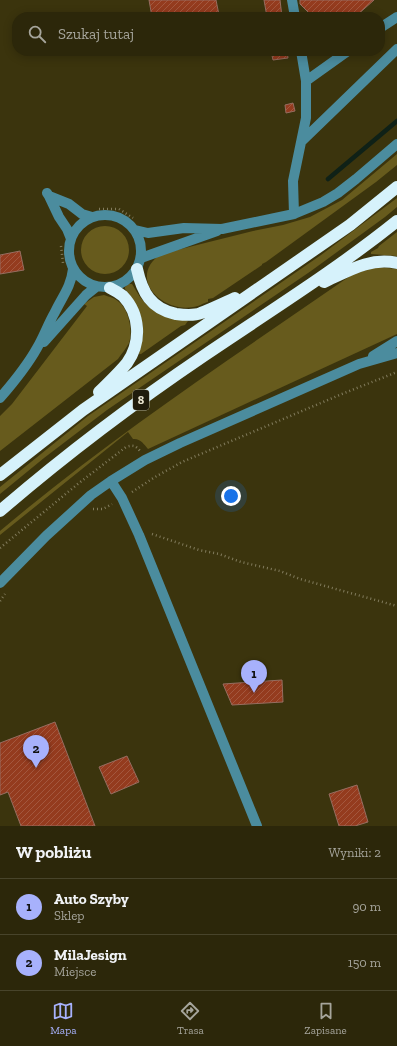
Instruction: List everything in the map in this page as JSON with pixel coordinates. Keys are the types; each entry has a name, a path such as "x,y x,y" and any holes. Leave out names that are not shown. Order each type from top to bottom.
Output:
{"highway":[{"name":"8","path":"0,475 83,410 350,225 397,187"},
{"name":"8","path":"0,511 24,490 161,386 361,249 397,221"},
{"path":"289,299 364,264 375,261 397,263"},
{"path":"139,263 140,285 156,305 168,312 183,315 200,314 260,288"},
{"path":"83,410 127,363 133,352 137,336 136,317 122,295 110,288"}],"street":[{"path":"292,0 294,12"},
{"path":"385,24 397,16"},
{"path":"302,141 397,49"},
{"path":"294,214 293,181 306,118 306,81 302,56"},
{"path":"306,81 341,56"},
{"path":"139,263 222,229 294,214 323,202 356,179 397,144"},
{"path":"71,239 48,195 69,204 82,214 92,217 108,215 116,217 123,220 135,230 141,243 139,263 128,280 110,288 96,287 83,280 73,269 68,254 71,239 79,226 92,217"},
{"path":"135,230 148,233 184,228 222,229"},
{"path":"37,349 55,310 66,294 73,269"},
{"path":"0,398 37,349 86,295 96,287"},
{"path":"0,583 71,512 111,481 162,451 359,364 397,341"},
{"path":"359,364 397,353"},
{"path":"111,481 122,498 139,535 257,826"}],"path":[{"path":"90,510 106,508 154,477 182,462 397,372"},
{"path":"139,535 149,534 160,536 199,550 280,571 300,579 397,606"},
{"path":"0,600 9,590"}],"shaded area":[{"path":"397,154 397,165 376,182 262,265 213,298 208,299 208,302 195,307 181,307 160,299 152,291 148,282 147,273 151,263 161,254 283,225 310,217 342,200"},
{"path":"397,198 397,207 385,217 311,271 107,410 0,494 0,487 88,416 321,255"},
{"path":"100,226 110,226 119,230 125,236 128,241 128,259 119,270 110,274 100,274 91,270 85,264 81,255 81,245 85,236 91,230"},
{"path":"397,232 397,256 371,254 371,252"},
{"path":"377,267 397,269 397,334 148,449 140,440 133,439 128,432 0,535 0,531 42,496 173,398 353,274"},
{"path":"132,284 146,304 188,321 185,325 181,326 141,354 139,354 143,335 143,324 137,308 125,289 125,287"},
{"path":"104,295 117,301 128,315 131,333 129,343 118,359 0,451 0,416 12,404 87,306 84,304 94,297"}],"building":[{"path":"149,0 216,0 218,12 151,12"},
{"path":"264,0 280,0 281,12 266,12"},
{"path":"300,0 374,0 361,12 308,12 300,4"},
{"path":"272,56 288,56 288,58 273,60"},
{"path":"293,103 295,111 286,113 285,105"},
{"path":"20,251 24,270 0,274 0,255"},
{"path":"282,680 283,702 232,705 223,684"},
{"path":"55,722 95,826 21,826 8,792 0,795 0,743"},
{"path":"127,756 139,782 111,794 99,767"},
{"path":"357,785 368,822 355,826 339,826 329,794"}],"waterway":[{"path":"328,179 397,121"}],"place":[{"name":"Auto Szyby","path":"254,693"},
{"name":"MilaJesign","path":"36,768"}]}
